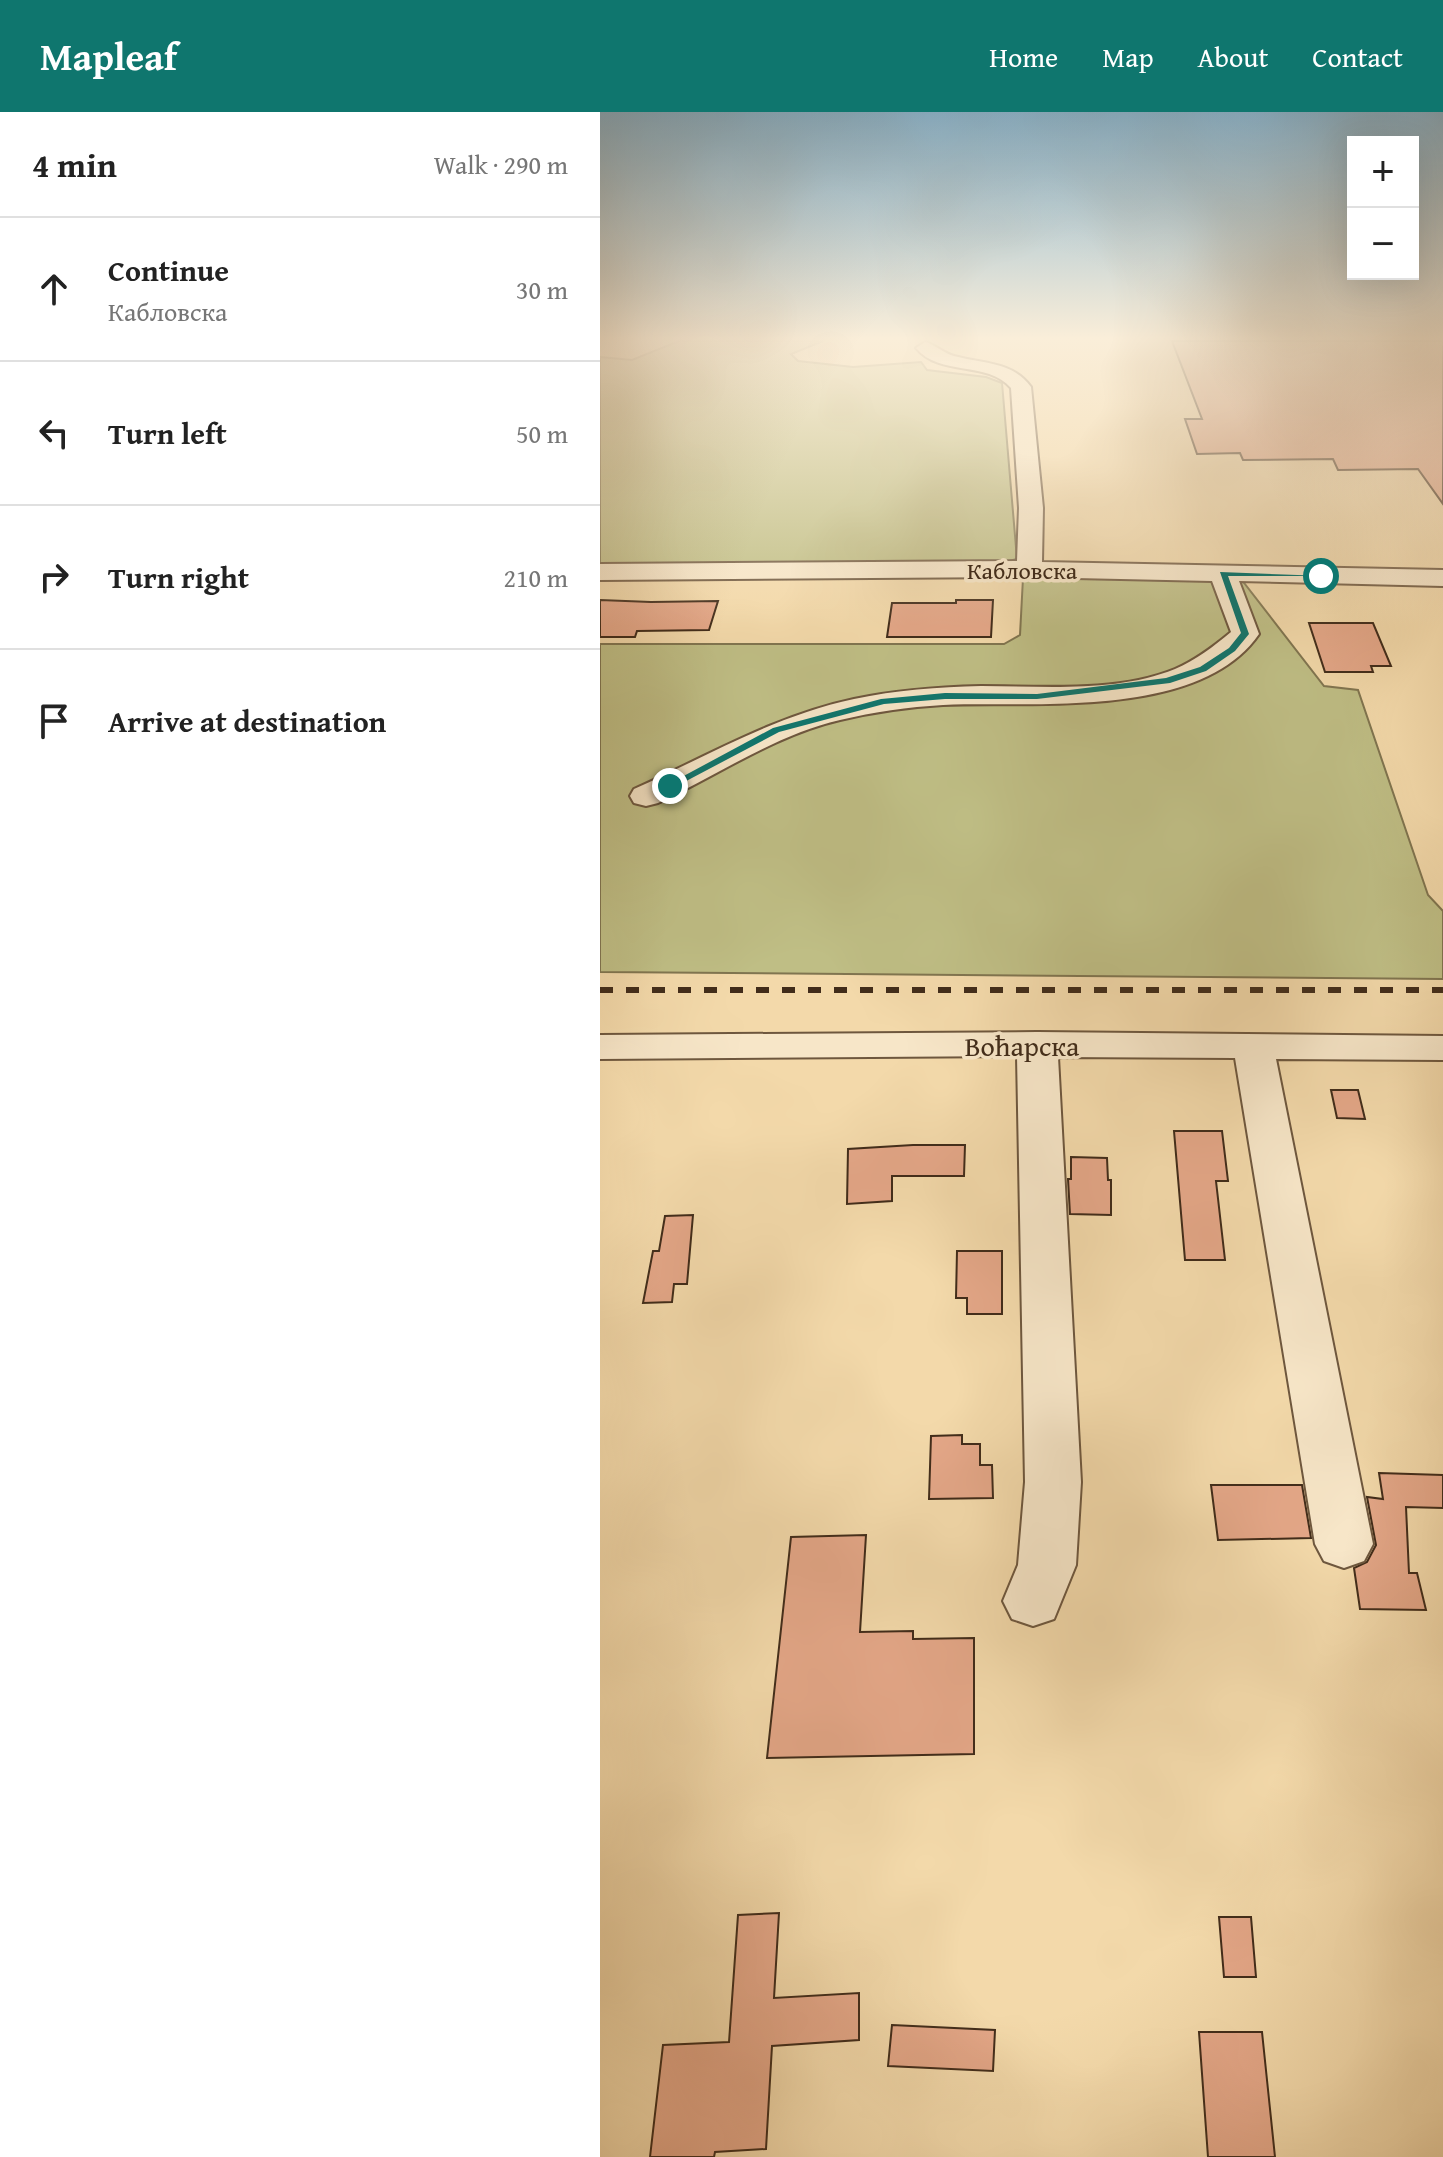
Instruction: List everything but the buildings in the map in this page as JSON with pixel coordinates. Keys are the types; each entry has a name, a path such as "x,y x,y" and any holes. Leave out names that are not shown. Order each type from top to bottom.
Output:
{"street":[{"path":"1025,436 1031,508 1029,569"},
{"name":"Кабловска","path":"600,572 1029,569 1443,578"},
{"path":"646,796 744,749 776,730 853,708 884,701 945,696 1037,696 1123,688 1167,681 1203,669 1232,649 1245,634 1223,574"},
{"path":"1033,1601 1047,1565 1053,1482 1037,1044"},
{"name":"Воћарска","path":"600,1047 1037,1044 1443,1048"},
{"path":"1253,1045 1344,1544"}],"shaded area":[{"path":"600,436 1007,436 1017,559 997,564 600,566"},
{"path":"1023,578 1241,579 1324,686 1358,690 1428,895 1443,911 1443,979 600,972 600,644 1004,644 1020,635"}],"railway":[{"path":"600,990 1443,990"}],"route":[{"path":"670,786 776,730 822,715 884,701 945,696 1037,696 1167,681 1203,669 1232,649 1245,634 1240,613 1223,574 1321,576"}]}
